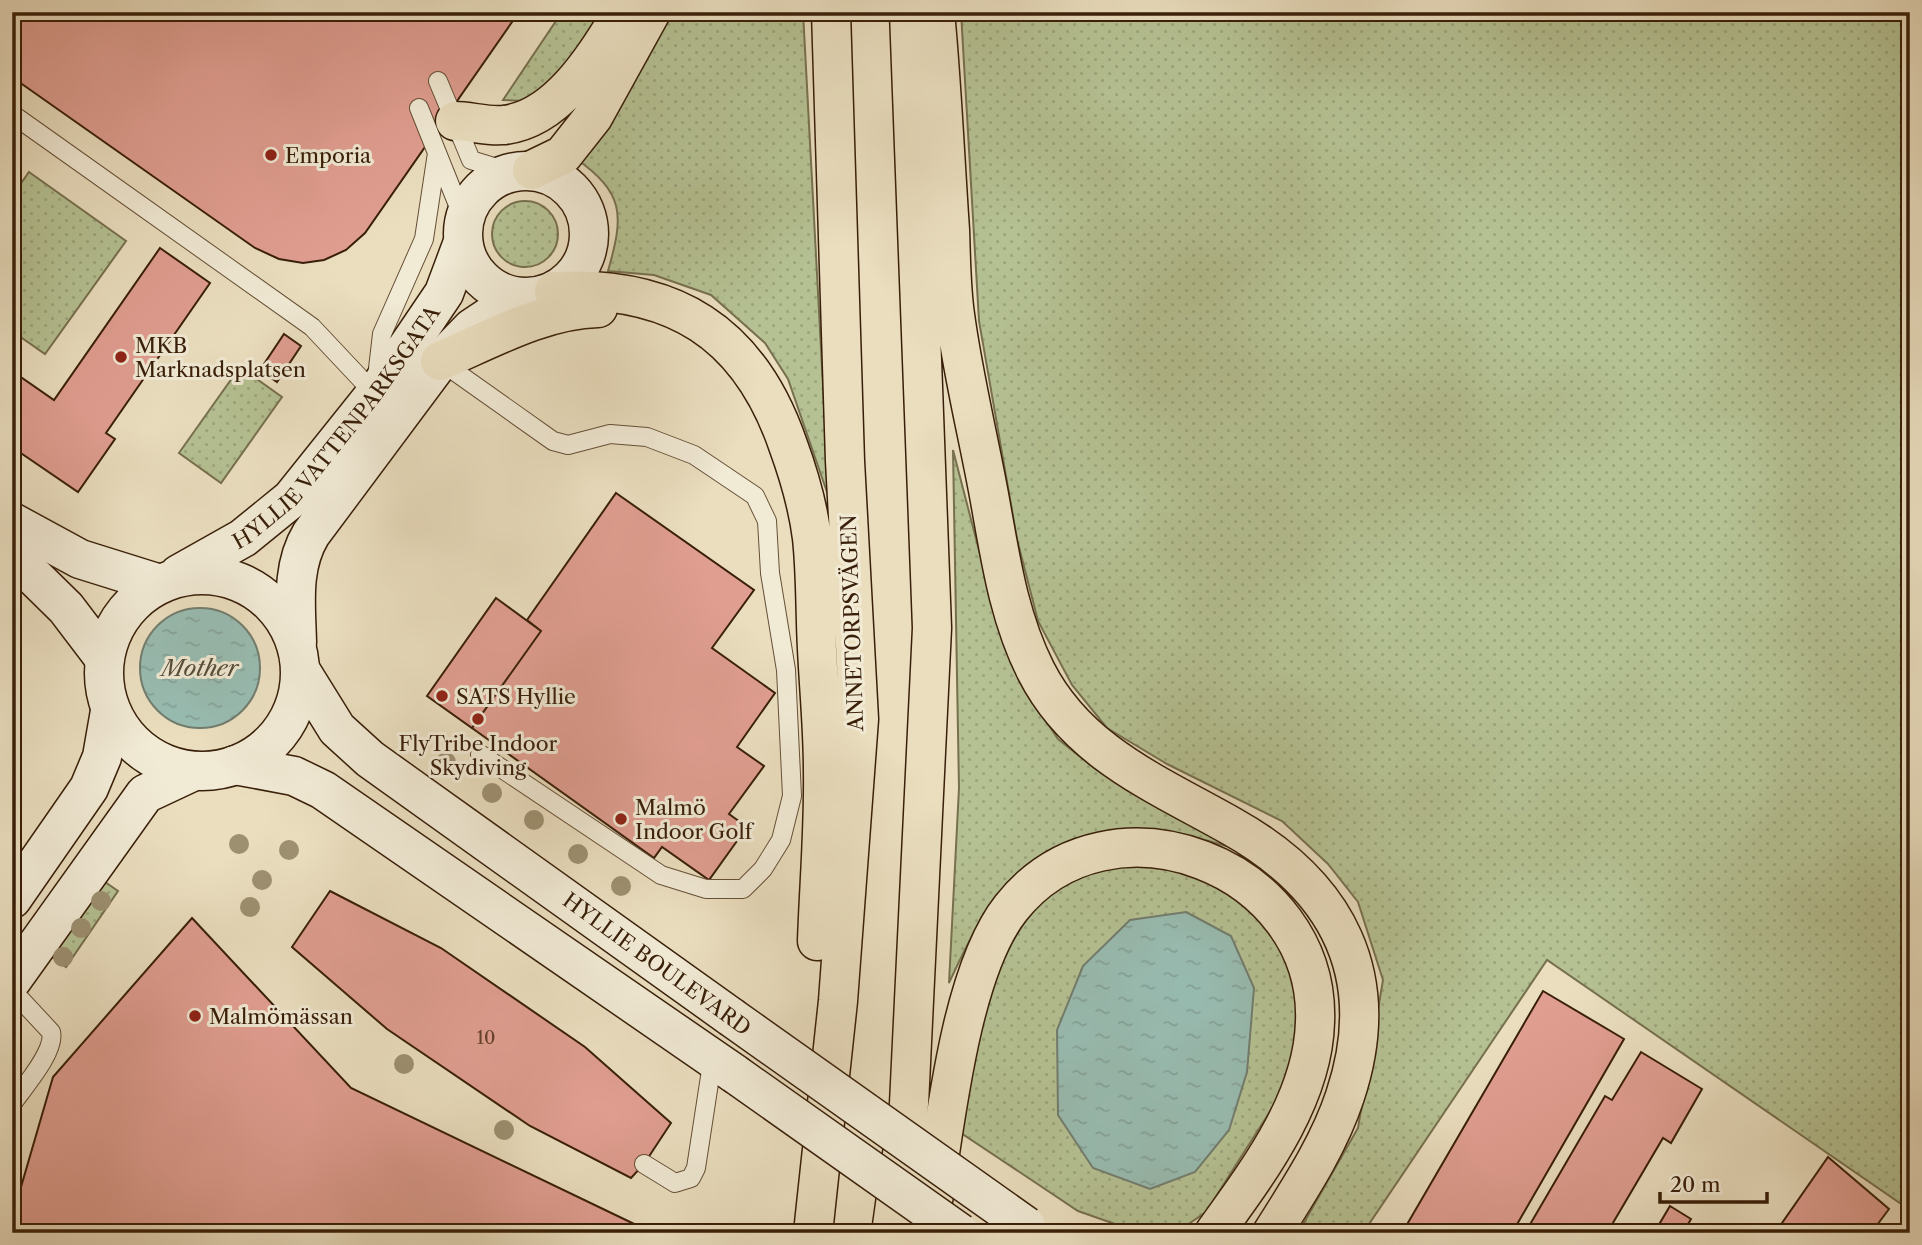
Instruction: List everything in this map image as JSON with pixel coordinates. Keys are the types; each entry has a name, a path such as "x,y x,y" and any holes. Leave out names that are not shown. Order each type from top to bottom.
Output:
{"main road":[{"path":"446,137 503,125 540,113 576,80 623,12"},
{"path":"521,171 563,155 593,117 651,12"},
{"name":"ANNETORPSVÄGEN","path":"813,1233 838,1001 859,719 845,461 831,12"},
{"path":"891,1233 909,1104 932,628 909,12"},
{"path":"935,12 955,314 1004,580 1017,624 1037,672 1071,722 1119,765 1272,850 1297,872 1320,898 1339,928 1353,965 1361,997 1360,1017 1346,1095 1331,1132 1272,1233"},
{"path":"543,294 592,289 670,307 718,334 741,356 763,384 778,416 800,478 811,537 823,772 807,1233"},
{"path":"440,361 537,321 584,308 670,307"},
{"path":"928,1233 967,1011 980,967 995,934 1011,908 1033,886 1059,867 1113,849 1147,847 1180,851 1207,860 1237,876 1258,893 1277,912 1294,936 1307,960 1314,992 1315,1023 1310,1059 1299,1094 1282,1129 1213,1233"}],"street":[{"path":"521,171 552,176 569,186 582,202 589,222 589,242 583,262 572,279 543,294 510,296 493,288 478,276 468,260 463,231 473,199 489,182 521,171"},
{"name":"HYLLIE VATTENPARKSGATA","path":"165,581 243,538 281,510 375,394 444,293 463,231"},
{"name":"HYLLIE VATTENPARKSGATA","path":"299,658 295,585 304,545 440,361 472,328 496,312 543,294"},
{"path":"12,522 80,559 165,581"},
{"path":"12,555 66,608 104,658"},
{"path":"211,573 248,584 278,609 299,658 298,699 286,725 269,746 221,770 194,771 168,766 144,753 124,734 110,712 104,686 104,658 111,633 125,610 146,590 165,581 211,573"},
{"name":"HYLLIE BOULEVARD","path":"299,658 337,729 370,759 1032,1229"},
{"path":"12,899 89,788 102,757 110,712"},
{"name":"HYLLIE BOULEVARD","path":"235,765 294,776 323,790 724,1065 960,1233"},
{"path":"12,981 145,794 194,771"}],"lane":[{"path":"438,81 463,231"},
{"path":"419,107 471,160 521,171"},
{"path":"12,114 312,327 375,394"},
{"path":"375,394 382,334 424,239 446,137"},
{"path":"440,361 553,441 568,445 610,434 647,437 694,455 755,496 767,521 771,573 786,670 792,796 781,841 764,869 743,890 706,889 661,875 480,754"},
{"path":"12,990 51,1032 53,1038 46,1054 12,1104"},
{"path":"645,1164 675,1183 691,1178 724,1065"}],"green space":[{"path":"562,12 601,12 552,85 523,101 503,100"},
{"path":"672,12 803,12 829,498 788,379 765,343 711,295 654,275 608,271 617,235 616,207 612,194 604,183 575,158 609,125"},
{"path":"961,12 1910,12 1910,1210 1547,960 1363,1233 1298,1233 1358,1128 1383,980 1358,902 1328,864 1282,821 1167,764 1107,728 1072,685 1038,621 1017,539 979,321"},
{"path":"29,172 126,241 45,354 12,331 12,196"},
{"path":"525,201 538,204 548,211 555,221 558,234 555,247 548,257 538,264 525,267 512,264 502,257 495,247 492,234 495,221 502,211 512,204"},
{"path":"240,367 282,397 221,483 179,453"},
{"path":"953,450 1002,639 1024,688 1058,739 1097,770 1231,847 1144,829 1115,831 1086,840 1038,866 1001,896 978,926 949,983 959,788"},
{"path":"1111,864 1172,864 1232,889 1277,934 1298,989 1298,1038 1278,1099 1206,1212 1177,1232 1132,1230 1078,1211 961,1133 989,1000 1014,938 1033,911 1057,888 1076,877"},
{"path":"105,882 118,891 66,967 52,957"}],"water":[{"name":"Mother","path":"200,608 223,613 242,626 255,645 260,668 255,691 242,710 223,723 200,728 177,723 158,710 145,691 140,668 145,645 158,626 177,613"},
{"path":"1186,912 1231,936 1254,988 1247,1072 1229,1130 1195,1172 1150,1189 1093,1168 1058,1115 1057,1030 1083,966 1130,920"}],"building":[{"name":"Emporia","path":"25,12 519,12 365,233 346,250 324,260 303,263 279,259 255,248 12,77 12,31"},
{"name":"MKB Marknadsplatsen","path":"160,248 210,283 106,433 115,439 78,492 12,447 12,371 54,400"},
{"path":"284,334 301,346 277,382 260,370"},
{"path":"616,493 754,590 712,648 775,693 737,747 764,766 729,814 747,827 709,880 662,847 654,858 472,728 541,631 527,620"},
{"path":"496,598 541,631 472,728 427,696"},
{"path":"330,891 441,948 585,1047 671,1123 644,1164 631,1178 530,1126 387,1029 292,947"},
{"name":"Malmömässan","path":"192,918 351,1088 653,1233 12,1233 12,1218 53,1077"},
{"path":"1543,991 1624,1039 1512,1233 1402,1233"},
{"path":"1641,1052 1702,1089 1671,1143 1663,1138 1607,1233 1525,1233 1605,1096 1612,1100"},
{"path":"1828,1157 1889,1209 1871,1233 1775,1233"},
{"path":"1670,1206 1691,1219 1683,1233 1654,1233"}],"place":[{"name":"Emporia","path":"271,155"},
{"name":"MKB Marknadsplatsen","path":"121,357"},
{"name":"SATS Hyllie","path":"442,696"},
{"name":"FlyTribe Indoor Skydiving","path":"478,719"},
{"name":"Malmö Indoor Golf","path":"621,819"},
{"name":"Malmömässan","path":"195,1016"}]}
